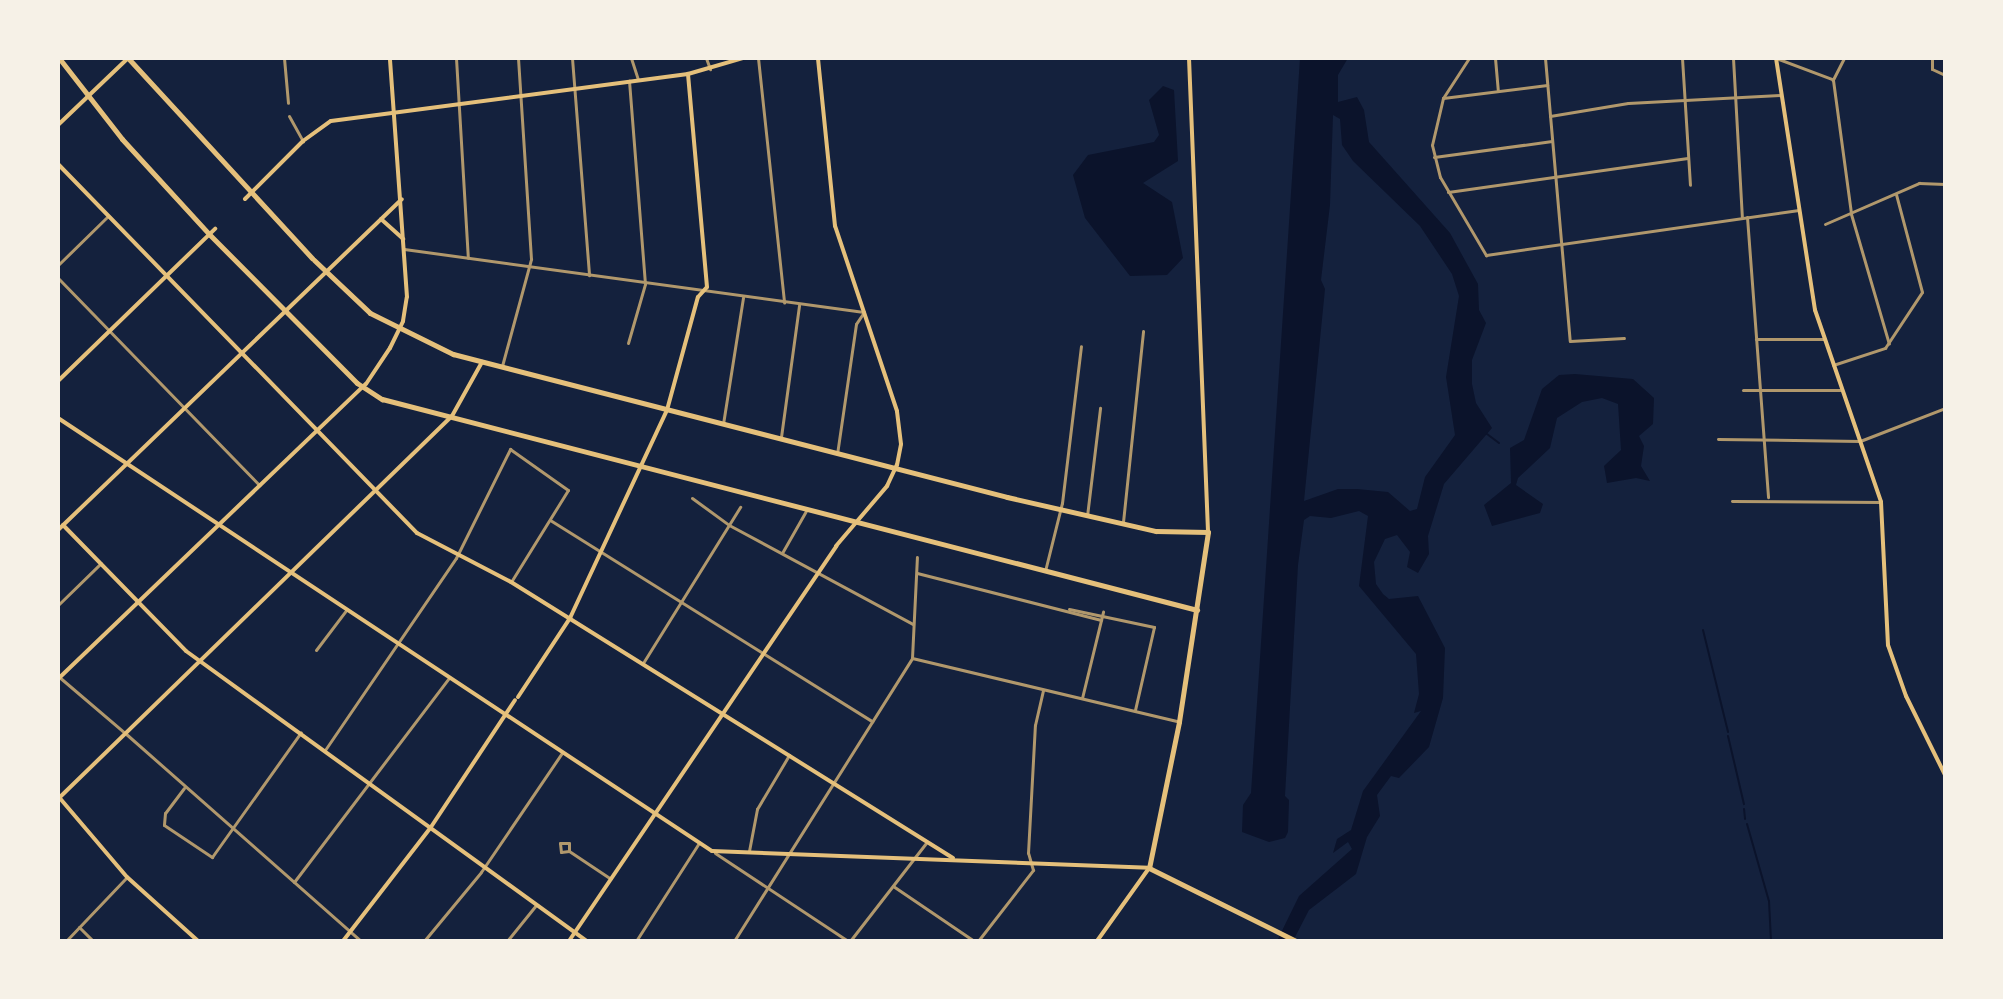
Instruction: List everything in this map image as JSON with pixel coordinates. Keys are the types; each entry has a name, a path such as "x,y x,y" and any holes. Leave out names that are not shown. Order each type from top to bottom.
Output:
{"highway":[{"path":"59,58 88,96 209,234 284,312 362,387 395,405 1197,610"},
{"path":"129,58 248,197 360,306 399,330 482,362 895,470 1168,533 1208,532 1179,722 1149,868 1296,941"}],"main road":[{"path":"58,125 129,58"},
{"path":"59,678 362,387 399,330 407,297 390,58"},
{"path":"248,197 303,141 331,121 688,74 743,58"},
{"path":"569,941 818,573 895,470 901,444 897,411 835,226 818,58"},
{"path":"1189,58 1208,532"},
{"path":"1776,58 1811,297 1881,502 1888,645 1905,695 1945,775"},
{"path":"343,941 431,827 570,618 667,410 702,292 707,287 688,74"},
{"path":"58,164 417,533 511,582 955,858"},
{"path":"58,530 402,199"},
{"path":"381,219 404,240"},
{"path":"58,381 215,229"},
{"path":"198,941 127,877 59,797 447,420 482,362"},
{"path":"58,418 712,851 955,858 1149,868"},
{"path":"63,525 174,640 586,941"},
{"path":"1097,941 1149,868"}],"street":[{"path":"284,58 288,103"},
{"path":"456,58 468,259"},
{"path":"501,367 530,267 518,58"},
{"path":"572,58 589,275"},
{"path":"631,58 638,80"},
{"path":"706,58 710,69"},
{"path":"758,58 784,303"},
{"path":"1469,58 1443,98 1434,124 1434,157 1448,192 1486,255 1799,210"},
{"path":"1495,58 1498,92"},
{"path":"1545,58 1570,341 1624,338"},
{"path":"1682,58 1690,185"},
{"path":"1733,58 1768,497"},
{"path":"1776,58 1833,80"},
{"path":"1844,58 1833,80 1851,214 1889,344"},
{"path":"1932,58 1932,69 1945,75"},
{"path":"628,343 645,284 629,81"},
{"path":"1443,98 1547,85"},
{"path":"1550,116 1684,101 1781,95"},
{"path":"289,116 303,141"},
{"path":"1434,157 1552,141"},
{"path":"1448,192 1688,158"},
{"path":"1825,224 1919,183 1945,184"},
{"path":"1833,365 1889,344 1923,287 1896,194"},
{"path":"58,265 108,216"},
{"path":"404,249 743,298 864,312 856,324 837,455"},
{"path":"58,278 260,485"},
{"path":"723,425 743,298"},
{"path":"780,440 799,305"},
{"path":"1123,524 1143,331"},
{"path":"1755,339 1824,339"},
{"path":"1045,571 1060,510 1081,346"},
{"path":"1743,390 1841,390"},
{"path":"1087,516 1100,408"},
{"path":"1718,439 1860,441 1945,408"},
{"path":"325,750 457,553 510,449 567,486 550,520 511,582"},
{"path":"1732,501 1768,497 1881,502"},
{"path":"692,498 729,525 914,625"},
{"path":"643,663 740,507"},
{"path":"782,553 806,511"},
{"path":"550,520 873,721"},
{"path":"734,941 794,852 912,658 917,557"},
{"path":"58,605 101,563"},
{"path":"917,573 1101,620"},
{"path":"316,650 347,609"},
{"path":"1061,609 1103,612 1154,627 1135,711"},
{"path":"1082,698 1103,612"},
{"path":"912,658 1179,722"},
{"path":"59,678 361,941"},
{"path":"294,882 449,678"},
{"path":"893,886 976,941 1033,870 1030,861 1035,725 1043,690"},
{"path":"185,787 165,813 164,825 212,857 301,732"},
{"path":"424,941 485,867 562,753"},
{"path":"749,851 757,809 789,755"},
{"path":"712,851 849,941 927,842"},
{"path":"636,941 699,843"},
{"path":"569,851 611,879"},
{"path":"66,941 127,877"},
{"path":"507,941 536,905"},
{"path":"79,927 93,941"}],"water":[{"path":"1300,58 1348,58 1338,75 1338,102 1357,97 1364,110 1369,142 1450,233 1478,284 1479,310 1486,323 1472,360 1472,384 1476,403 1492,428 1444,484 1428,536 1429,554 1418,573 1407,567 1410,552 1397,535 1385,539 1374,562 1376,584 1383,594 1389,599 1418,596 1445,648 1443,698 1429,747 1399,778 1391,776 1377,795 1380,816 1367,837 1356,874 1309,910 1293,941 1277,941 1299,896 1352,849 1348,842 1333,853 1337,839 1351,830 1363,791 1421,711 1414,713 1419,694 1416,654 1359,586 1368,516 1359,511 1331,518 1310,516 1304,520 1298,565 1285,796 1289,800 1288,832 1285,838 1269,842 1242,832 1243,805 1251,793","holes":["1333,115 1340,119 1342,145 1353,161 1420,226 1452,274 1459,296 1446,377 1455,435 1425,477 1417,509 1410,511 1388,492 1357,489 1338,489 1304,501 1325,289 1321,280 1330,205"]},
{"path":"1163,86 1174,90 1178,161 1143,183 1172,202 1183,258 1167,275 1130,276 1085,218 1073,175 1088,155 1154,142 1159,135 1149,100"},
{"path":"1559,375 1633,379 1654,398 1653,424 1639,436 1644,446 1641,466 1650,481 1636,478 1607,483 1604,466 1621,450 1618,404 1602,398 1582,402 1557,418 1550,448 1518,478 1516,485 1543,504 1540,513 1492,526 1484,505 1511,483 1510,448 1524,440 1542,389"}],"waterway":[{"path":"1487,434 1499,443"},
{"path":"1703,630 1728,732"},
{"path":"1728,736 1744,804"},
{"path":"1744,809 1745,819"},
{"path":"1747,824 1769,901 1771,941"}]}
